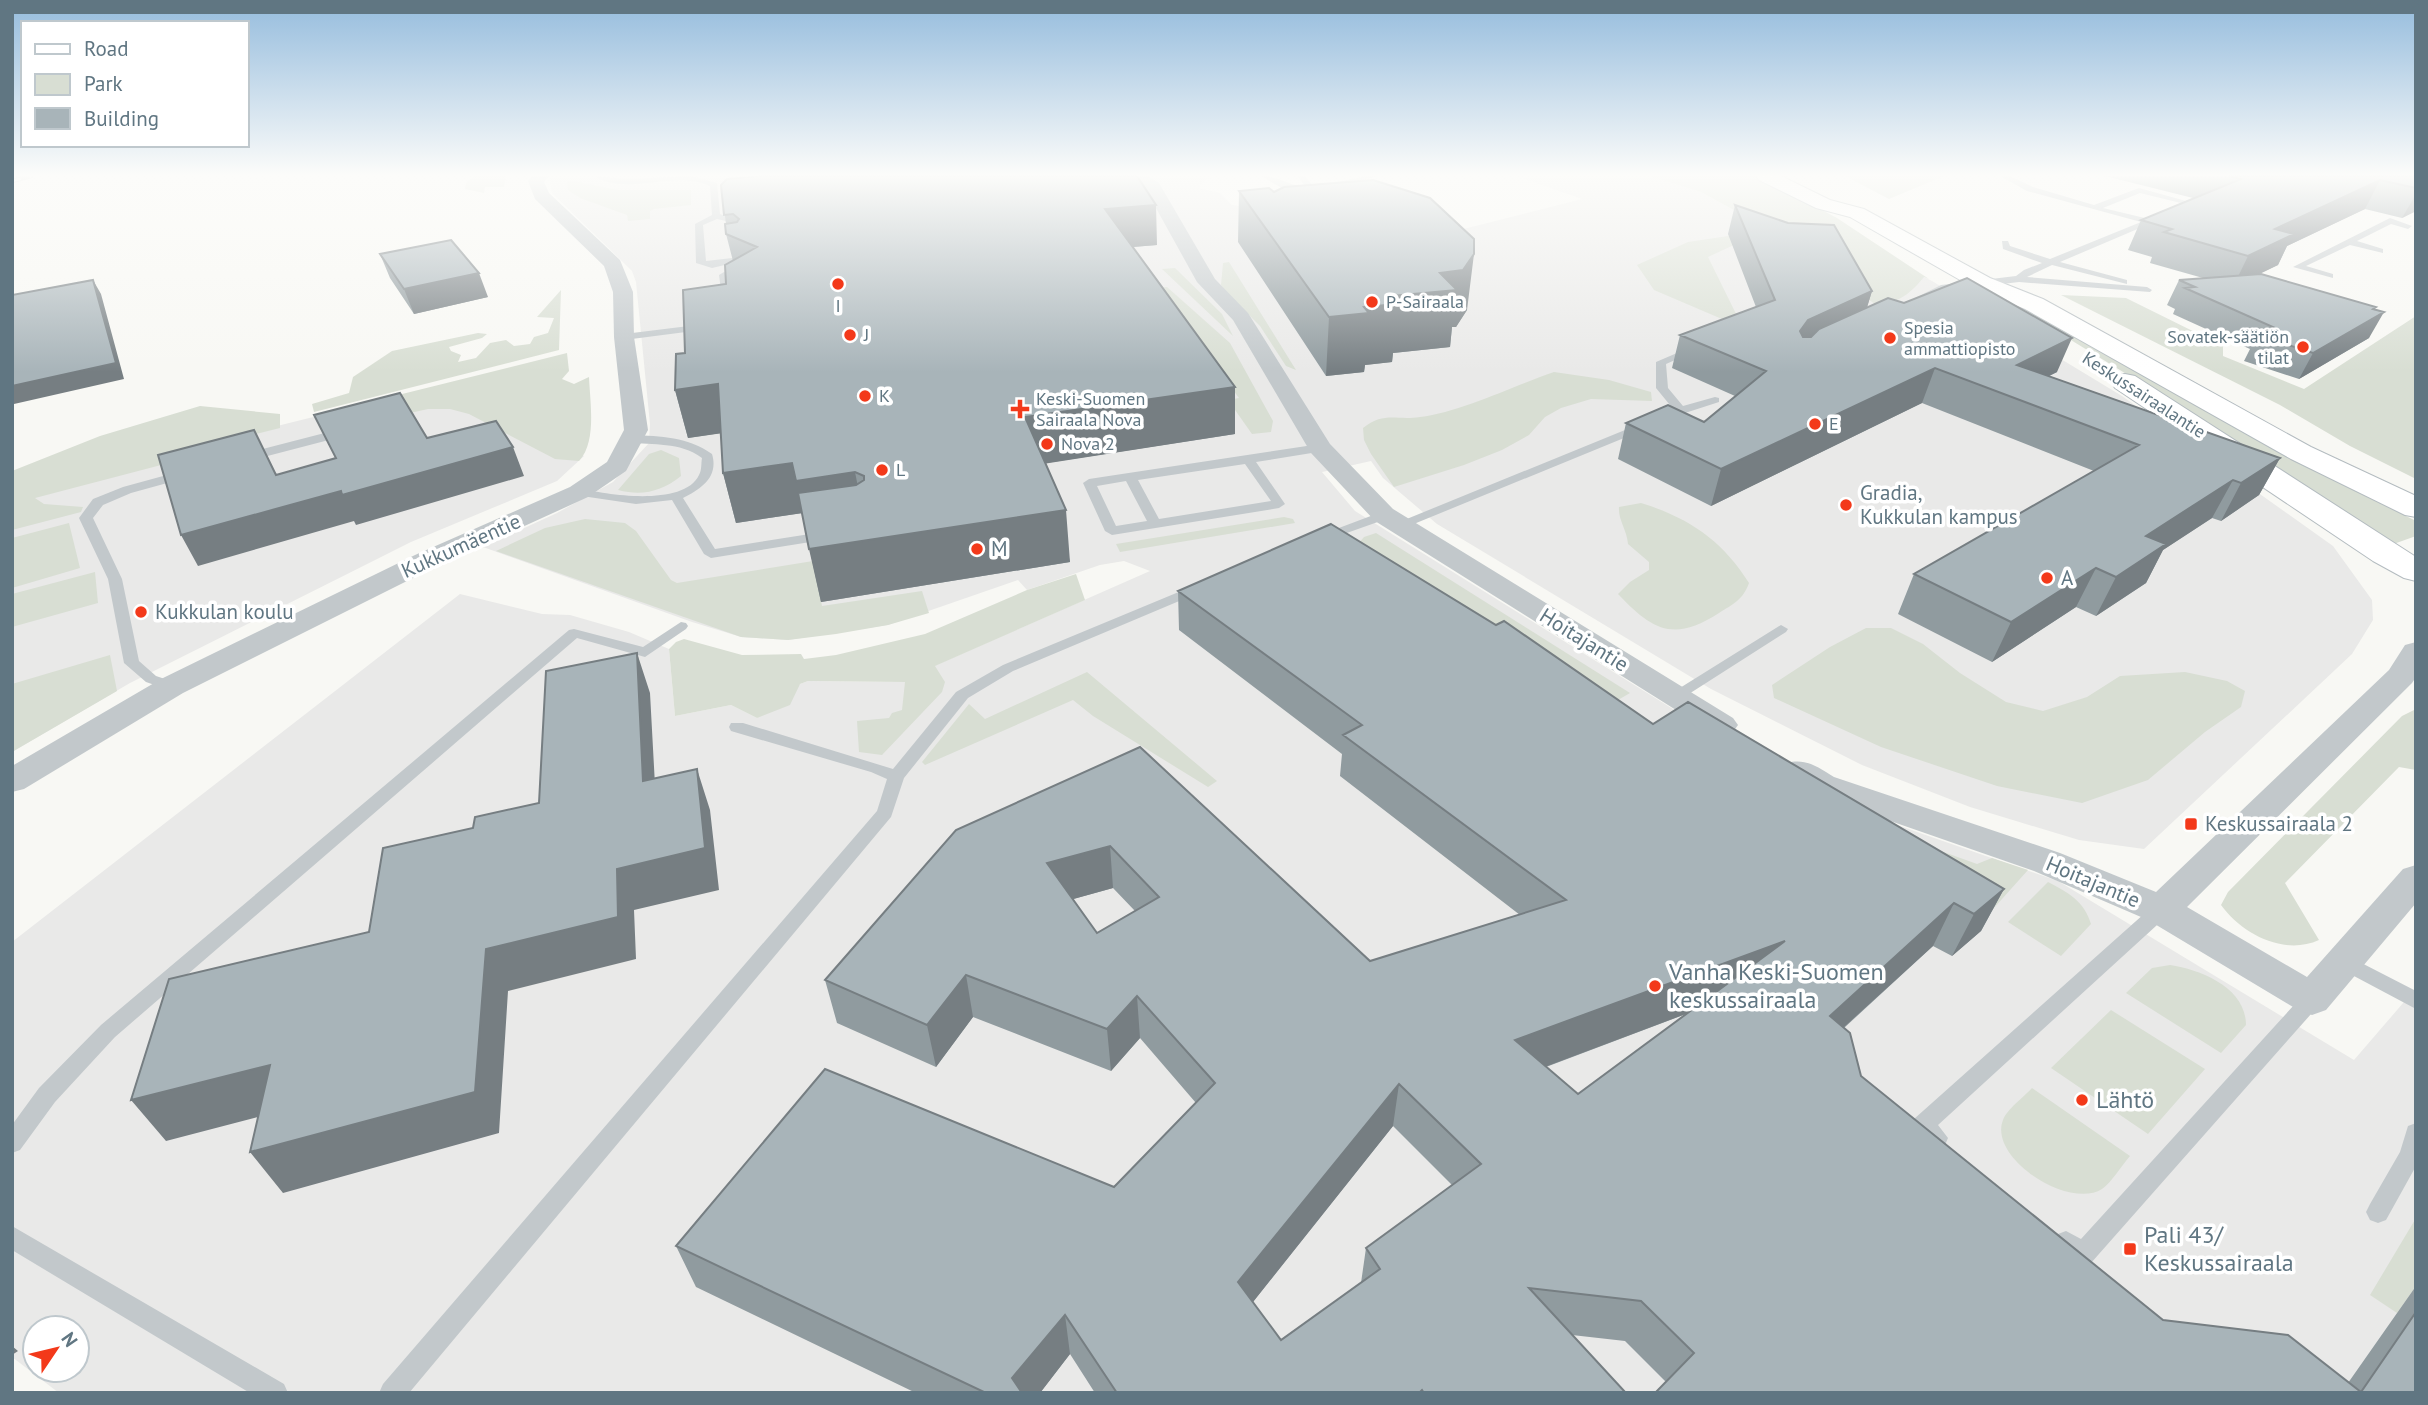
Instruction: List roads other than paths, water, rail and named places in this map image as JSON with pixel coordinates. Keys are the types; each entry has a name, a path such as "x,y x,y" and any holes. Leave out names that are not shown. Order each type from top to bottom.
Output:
{"main road":[{"name":"Keskussairaalantie","path":"1907,242 1982,284 2034,304 2301,453 2416,508"},
{"name":"Keskussairaalantie","path":"1982,284 2007,307 2155,401 2385,554 2416,570"}],"street":[{"path":"589,242 612,264 623,292 624,337 636,430 632,439"},
{"name":"Hoitajantie","path":"1185,242 1207,282 1241,317 1320,448 1392,520 1743,737"},
{"name":"Kukkumäentie","path":"12,781 172,687 425,561 579,492 617,466 632,439"},
{"name":"Hoitajantie","path":"2161,910 2411,669"},
{"name":"Hoitajantie","path":"1777,758 1822,785 2047,862 2161,910 2312,999"},
{"path":"2312,999 2416,878"}],"lane":[{"path":"700,242 701,262 712,265 741,260"},
{"path":"2019,279 2026,272 2104,242"},
{"path":"2330,276 2298,267 2349,242 2380,251"},
{"path":"1910,308 1941,288 2019,279 2147,289 2032,257"},
{"path":"724,275 728,312"},
{"path":"624,337 717,325"},
{"path":"1681,411 1662,388 1661,362 1709,344"},
{"path":"1306,543 1392,520 1716,400"},
{"path":"236,460 354,429"},
{"path":"579,492 601,499 631,501 676,497 699,485 709,466 708,457 697,448 677,442 632,439"},
{"path":"1248,458 1279,504 1112,531 1088,483 1248,458 1320,448"},
{"path":"172,687 151,679 132,663 115,579 86,518 97,502 127,490 197,471"},
{"path":"1130,477 1155,524"},
{"path":"676,497 711,554 839,533"},
{"path":"392,1393 886,813 896,777 962,695 1009,668 1219,579"},
{"path":"12,1143 47,1095 101,1037 574,633 645,652 681,626"},
{"path":"1675,696 1781,629"},
{"path":"737,727 877,768 896,777"},
{"path":"1954,1152 1922,1126 2161,910"},
{"path":"2344,962 2416,1001"},
{"path":"2051,1229 2083,1255 2312,999"},
{"path":"2378,1212 2410,1155 2416,1133"},
{"path":"12,1237 275,1393"}],"place":[{"name":"I","path":"838,284"},
{"name":"P-Sairaala","path":"1372,302"},
{"name":"J","path":"850,335"},
{"name":"Spesia ammattiopisto","path":"1890,338"},
{"name":"Sovatek-säätiön tilat","path":"2303,347"},
{"name":"K","path":"865,396"},
{"name":"Keski-Suomen Sairaala Nova","path":"1020,409"},
{"name":"E","path":"1815,424"},
{"name":"Nova 2","path":"1047,444"},
{"name":"L","path":"882,470"},
{"name":"Gradia, Kukkulan kampus","path":"1846,505"},
{"name":"M","path":"977,549"},
{"name":"A","path":"2047,578"},
{"name":"Kukkulan koulu","path":"141,612"},
{"name":"Keskussairaala 2","path":"2191,824"},
{"name":"Vanha Keski-Suomen keskussairaala","path":"1655,986"},
{"name":"Lähtö","path":"2082,1100"},
{"name":"Pali 43/ Keskussairaala","path":"2130,1249"}]}
